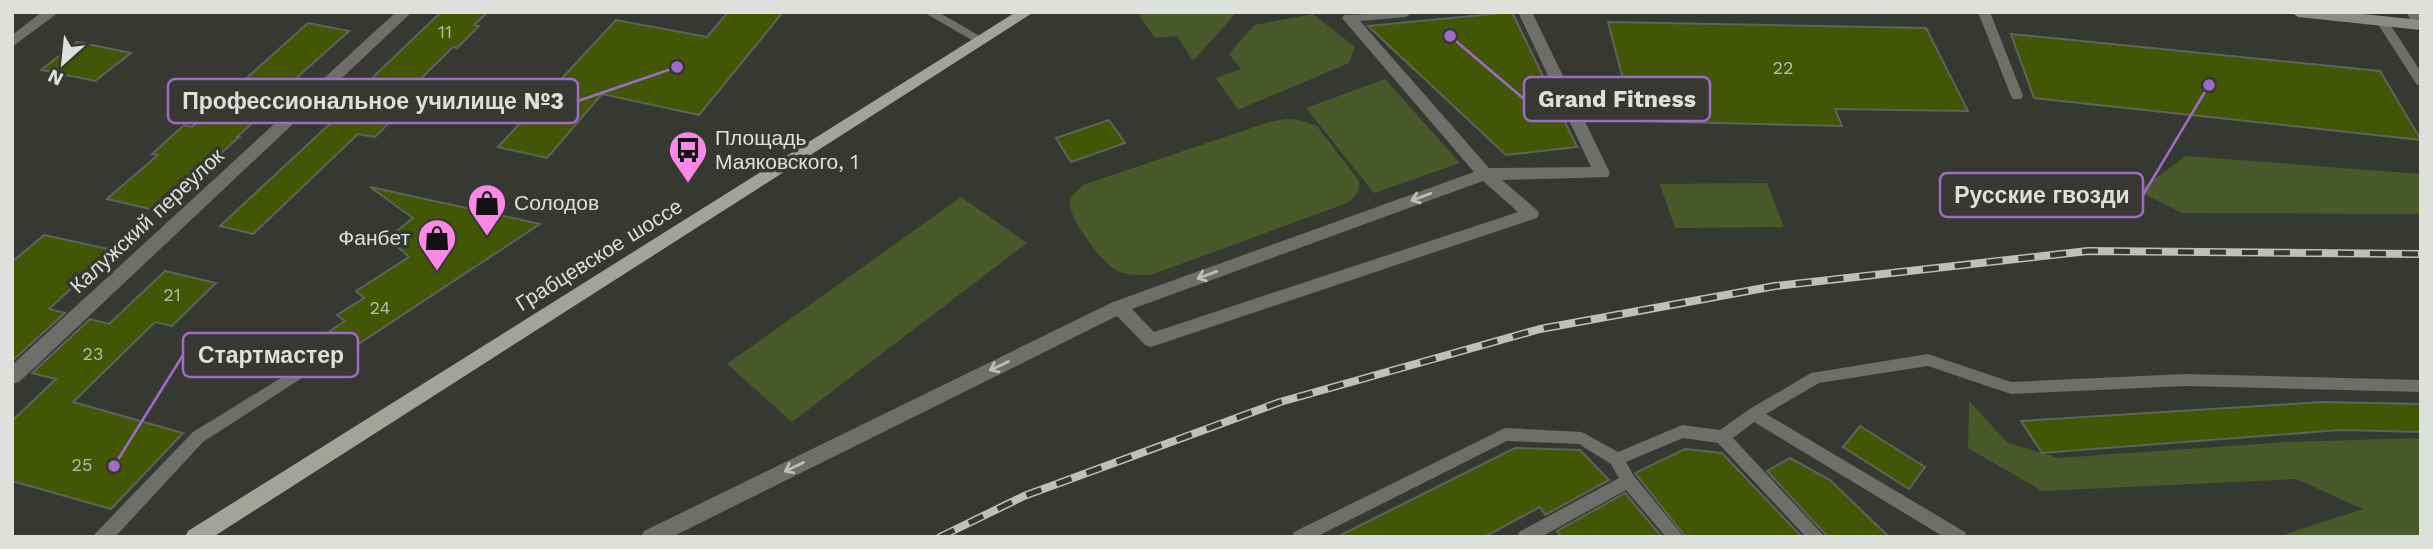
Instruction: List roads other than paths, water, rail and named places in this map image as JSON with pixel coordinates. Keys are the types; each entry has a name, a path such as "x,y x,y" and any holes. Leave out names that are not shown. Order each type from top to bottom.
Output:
{"main road":[{"name":"Грабцевское шоссе","path":"195,537 1027,12"},
{"path":"2298,12 2420,25"}],"street":[{"path":"12,41 52,12"},
{"name":"Калужский переулок","path":"12,377 405,12"},
{"path":"1119,307 1151,340 1531,214 1485,174 1349,18 1405,12"},
{"path":"651,537 1119,307 1485,174 1602,173 1525,12"}],"lane":[{"path":"929,12 981,40"},
{"path":"1984,12 2017,96"},
{"path":"2412,12 2420,25"},
{"path":"2382,21 2421,82"},
{"path":"1721,437 1753,414 1816,377 1928,360 2011,387 2185,380 2421,386"},
{"path":"100,537 108,532 198,438 297,374"},
{"path":"1753,414 1959,537"},
{"path":"1617,459 1682,431 1721,437 1817,537"},
{"path":"1300,537 1505,434 1582,438 1617,459 1628,481 1676,537"},
{"path":"1529,536 1628,481"}],"railway":[{"path":"940,537 1024,496 1280,402 1540,329 1775,286 2088,251 2421,254"}],"place":[{"name":"Grand Fitness","path":"1450,36"},
{"name":"Профессиональное училище №3","path":"677,67"},
{"name":"Русские гвозди","path":"2209,85"},
{"name":"Площадь Маяковского, 1","path":"688,184"},
{"name":"Солодов","path":"487,237"},
{"name":"Фанбет","path":"437,272"},
{"name":"Стартмастер","path":"114,466"}]}
